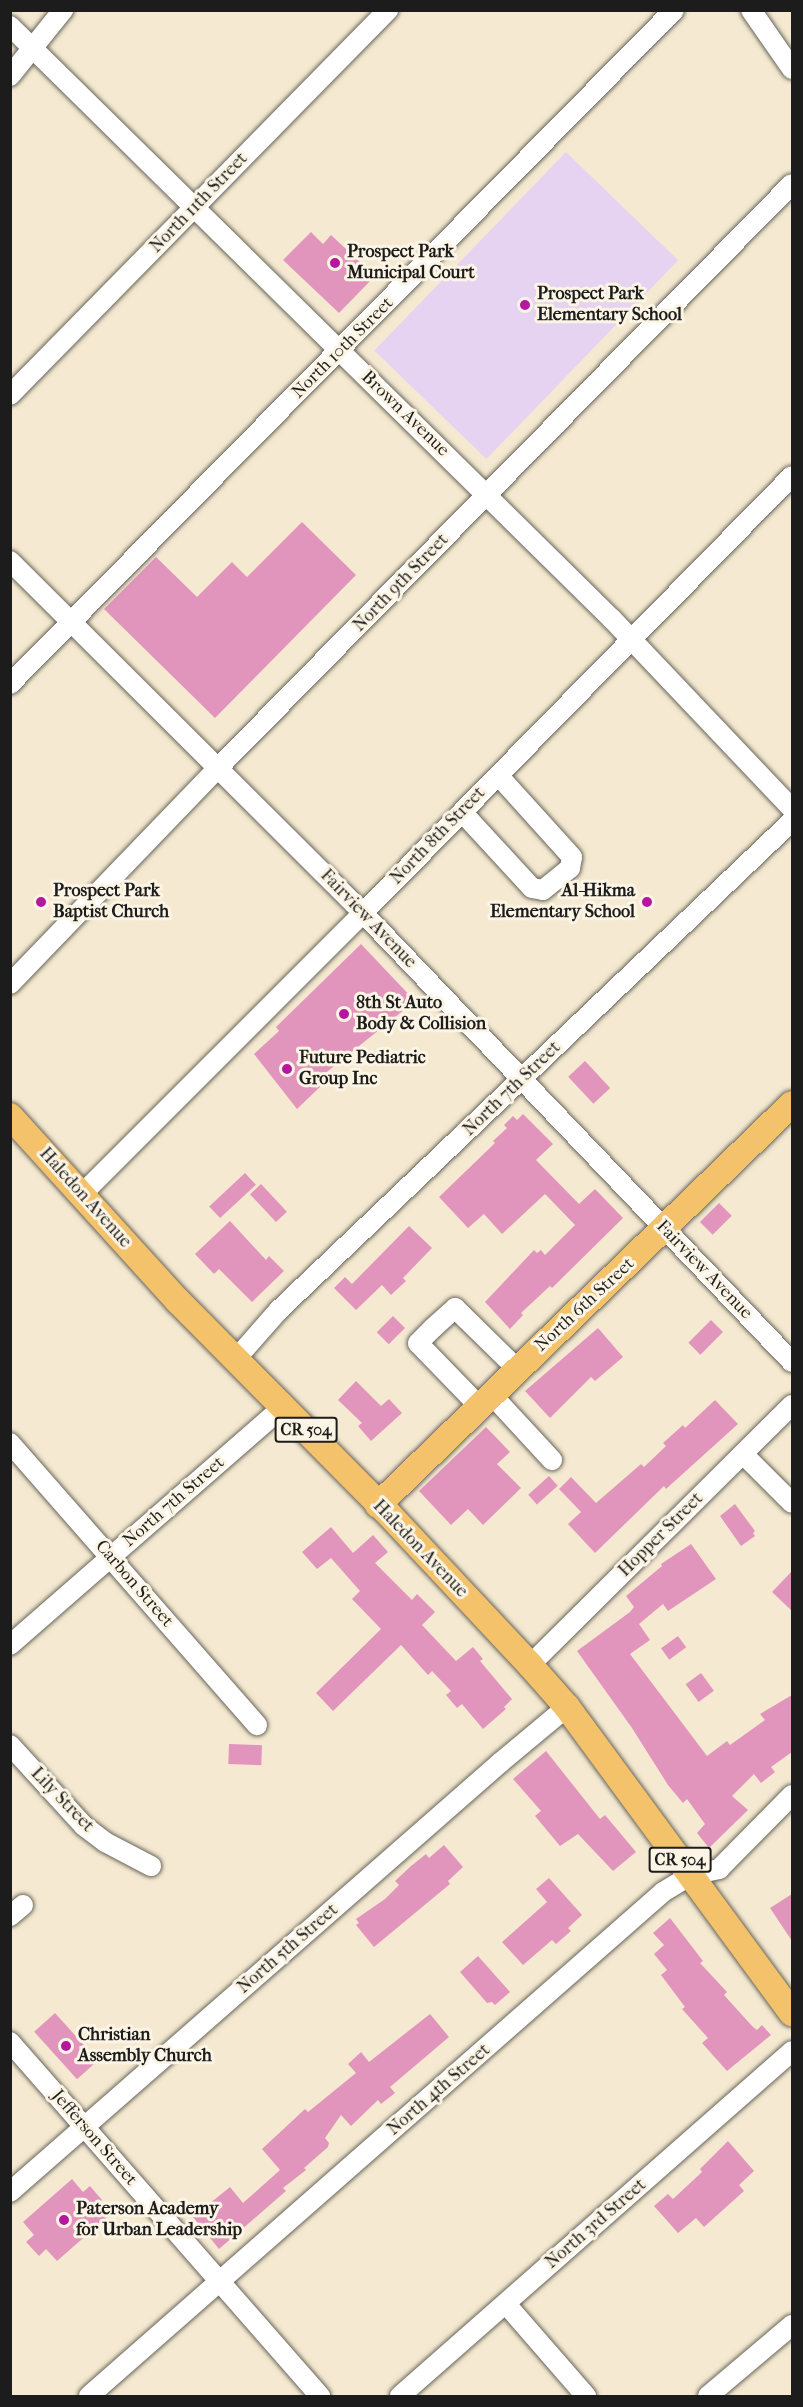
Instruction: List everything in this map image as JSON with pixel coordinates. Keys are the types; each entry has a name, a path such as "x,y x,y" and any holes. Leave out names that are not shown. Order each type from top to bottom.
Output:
{"main road":[{"name":"North 6th Street","path":"378,1505 484,1400 665,1230 792,1104"},
{"name":"Haledon Avenue","path":"10,1116 235,1360 378,1505 567,1707 792,2013"}],"street":[{"path":"10,76 34,49 63,10"},
{"name":"North 11th Street","path":"10,395 388,10"},
{"name":"North 10th Street","path":"10,684 674,10"},
{"path":"751,10 792,69"},
{"name":"Brown Avenue","path":"10,26 488,494 632,640 792,809"},
{"name":"North 9th Street","path":"10,984 219,767 792,184"},
{"name":"North 8th Street","path":"82,1194 363,913 792,476"},
{"name":"Fairview Avenue","path":"10,561 363,913 792,1362"},
{"path":"462,812 532,888 543,890 570,868 572,857 498,775"},
{"name":"North 7th Street","path":"235,1360 279,1310 792,821"},
{"path":"517,1369 454,1308 418,1343 552,1460"},
{"name":"Hopper Street","path":"530,1665 792,1405"},
{"name":"North 7th Street","path":"10,1645 283,1407"},
{"name":"Carbon Street","path":"10,1443 257,1725"},
{"path":"743,1454 792,1503"},
{"name":"North 5th Street","path":"10,2192 501,1761 567,1707"},
{"name":"Lily Street","path":"10,1744 84,1826 114,1848 151,1866"},
{"name":"North 4th Street","path":"89,2397 663,1892 691,1875 719,1869 792,1795"},
{"name":"Jefferson Street","path":"10,2042 320,2397"},
{"name":"North 3rd Street","path":"400,2397 792,2051"},
{"path":"506,2304 586,2397"},
{"path":"708,2397 792,2325"}],"shaded area":[{"name":"Prospect Park Elementary School","path":"566,152 678,260 486,459 374,351"}],"building":[{"path":"311,232 323,244 331,235 375,276 339,313 283,260"},
{"path":"302,522 356,575 215,718 104,609 156,557 197,597 232,562 247,577"},
{"name":"8th St Auto Body & Collision","path":"361,944 415,1001 318,1079 323,1084 297,1109 254,1054 279,1031 276,1027"},
{"path":"585,1061 610,1088 593,1104 568,1077"},
{"path":"523,1114 553,1144 536,1160 579,1204 595,1189 623,1218 552,1288 550,1286 521,1313 523,1315 510,1329 485,1302 534,1250 537,1253 541,1250 545,1255 575,1225 545,1194 502,1234 484,1214 468,1228 439,1197 495,1143 493,1141 507,1128 504,1125 513,1116 517,1120"},
{"path":"245,1173 256,1185 220,1218 209,1206"},
{"path":"261,1184 287,1212 276,1222 250,1194"},
{"path":"719,1203 732,1216 713,1235 700,1222"},
{"path":"230,1221 266,1260 269,1256 284,1271 252,1302 219,1269 214,1274 195,1254"},
{"path":"409,1226 432,1248 403,1278 406,1281 391,1295 382,1285 356,1310 334,1288 345,1277 352,1284"},
{"path":"393,1316 405,1328 389,1344 377,1332"},
{"path":"711,1320 723,1332 700,1355 688,1343"},
{"path":"598,1328 623,1357 595,1381 591,1377 550,1418 525,1391"},
{"path":"356,1381 381,1406 389,1399 402,1413 371,1441 358,1426 362,1423 338,1400"},
{"path":"715,1400 738,1424 666,1489 664,1486 595,1553 568,1524 581,1512 559,1489 571,1477 596,1503 641,1464 644,1467 666,1446 663,1443 683,1425 685,1428"},
{"path":"486,1427 510,1452 497,1464 521,1488 483,1525 468,1509 451,1525 419,1491"},
{"path":"549,1476 558,1486 537,1504 528,1495"},
{"path":"735,1504 755,1531 753,1533 755,1536 741,1546 720,1516"},
{"path":"331,1527 353,1553 373,1535 388,1552 375,1563 412,1600 417,1594 435,1612 422,1625 456,1661 473,1647 483,1659 480,1661 512,1699 504,1707 506,1709 483,1729 462,1704 457,1708 446,1695 451,1691 432,1671 428,1675 401,1645 333,1711 316,1693 381,1629 352,1599 360,1591 331,1558 317,1569 302,1552"},
{"path":"691,1544 716,1579 668,1611 663,1604 639,1624 650,1640 630,1654 707,1756 727,1741 730,1745 765,1720 760,1714 792,1695 792,1752 771,1767 775,1772 761,1783 754,1774 732,1796 748,1810 709,1848 697,1833 705,1824 687,1799 683,1803 668,1785 632,1728 577,1651 630,1612 634,1607 626,1596 662,1566 661,1564"},
{"path":"792,1571 792,1611 772,1592"},
{"path":"678,1636 686,1647 669,1660 661,1648"},
{"path":"701,1673 714,1691 699,1702 686,1684"},
{"path":"229,1744 262,1745 261,1765 228,1764"},
{"path":"546,1751 600,1819 605,1815 636,1852 613,1871 578,1834 560,1846 535,1816 541,1811 513,1779"},
{"path":"444,1845 463,1867 448,1881 450,1884 374,1947 356,1925 359,1923 356,1919 385,1899 399,1885 395,1881 411,1866 426,1854 429,1858"},
{"path":"549,1878 582,1915 568,1928 571,1931 556,1944 552,1940 523,1965 502,1942 547,1902 536,1889"},
{"path":"792,1894 792,1941 770,1908"},
{"path":"670,1918 703,1961 700,1963 727,1992 724,1995 752,2026 757,2030 762,2025 771,2035 727,2071 702,2043 708,2038 682,2009 685,2007 661,1975 667,1970 654,1954 664,1945 653,1933"},
{"path":"478,1956 510,1992 495,2005 492,2002 487,2003 460,1972"},
{"name":"Christian Assembly Church","path":"55,2013 98,2061 77,2079 34,2032"},
{"path":"430,2014 449,2037 390,2087 395,2093 381,2104 378,2100 351,2126 341,2115 325,2138 329,2143 328,2147 304,2168 306,2170 283,2188 286,2191 219,2249 193,2217 230,2187 243,2203 280,2170 262,2149 305,2109 308,2112 356,2073 348,2064 361,2052 369,2062"},
{"path":"728,2141 754,2171 739,2185 744,2191 704,2227 696,2218 678,2233 654,2206 668,2194 673,2199 702,2172 700,2169"},
{"name":"Paterson Academy for Urban Leadership","path":"72,2179 83,2192 90,2186 102,2200 95,2206 106,2218 57,2261 46,2249 39,2256 26,2242 34,2235 23,2222"}],"place":[{"name":"Prospect Park Municipal Court","path":"335,263"},
{"name":"Prospect Park Elementary School","path":"525,305"},
{"name":"Prospect Park Baptist Church","path":"41,902"},
{"name":"Al-Hikma Elementary School","path":"647,902"},
{"name":"8th St Auto Body & Collision","path":"344,1014"},
{"name":"Future Pediatric Group Inc","path":"287,1069"},
{"name":"Christian Assembly Church","path":"66,2046"},
{"name":"Paterson Academy for Urban Leadership","path":"64,2220"}]}
